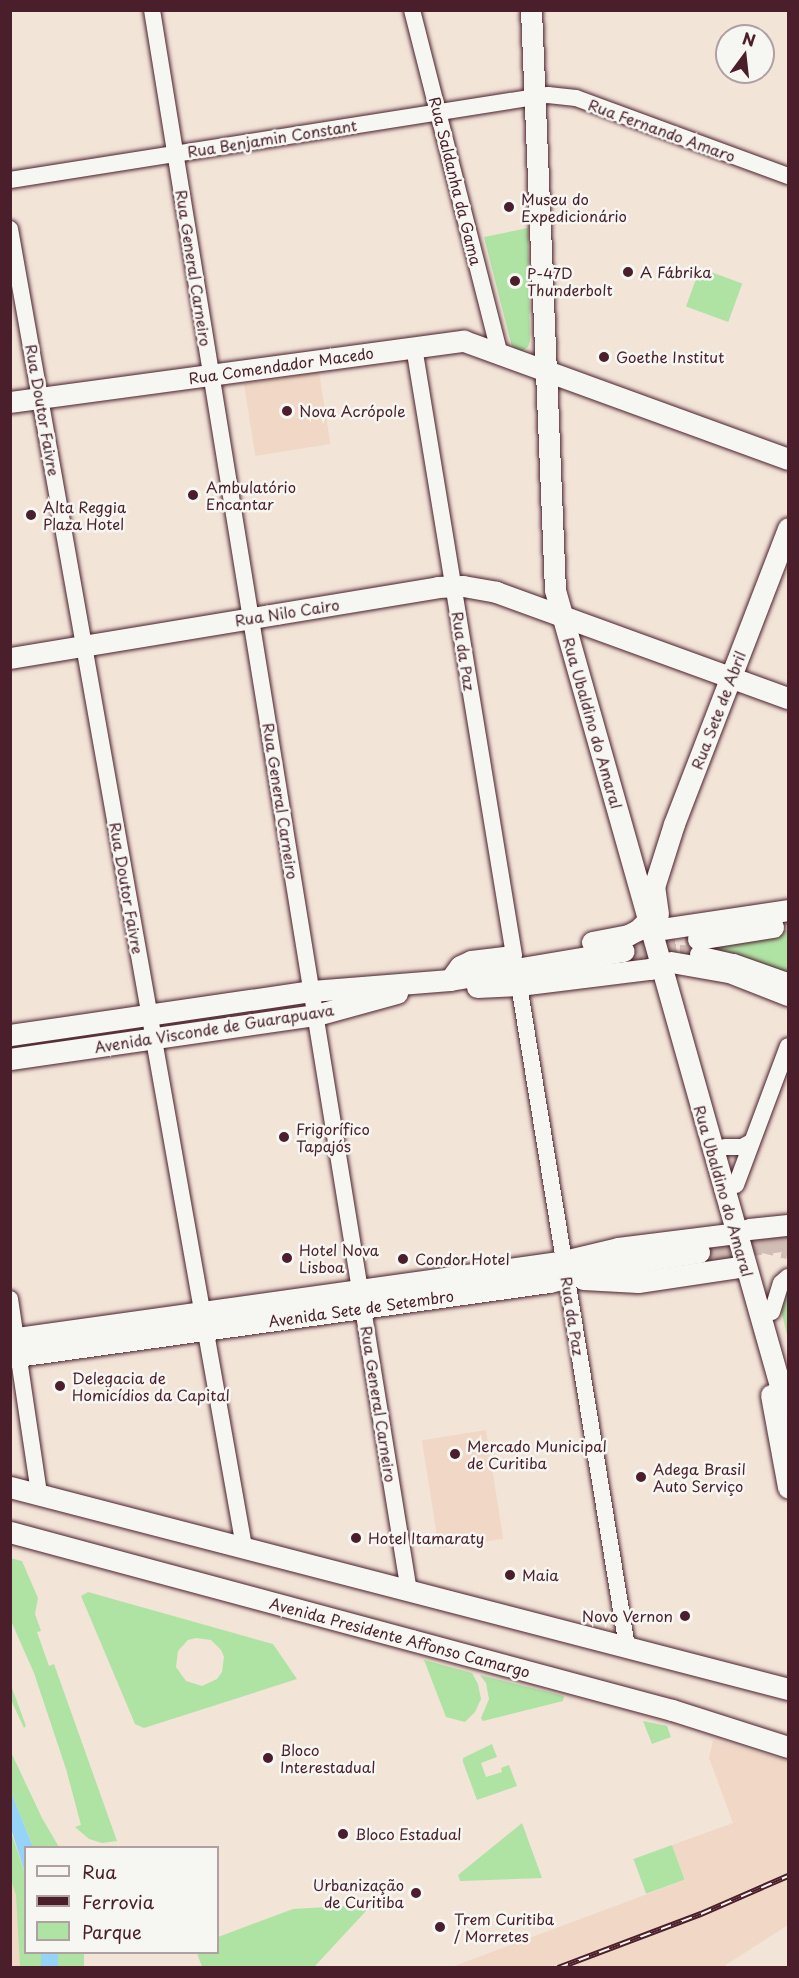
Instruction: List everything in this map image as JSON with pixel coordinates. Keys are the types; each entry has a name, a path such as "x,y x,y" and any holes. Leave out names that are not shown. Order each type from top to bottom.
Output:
{"main road":[{"name":"Rua Ubaldino do Amaral","path":"531,10 555,590 636,872 655,924 742,1231 772,1312 789,1367"},
{"name":"Rua Comendador Macedo","path":"10,402 464,341 789,459"},
{"name":"Rua Sete de Abril","path":"654,894 674,824 789,528"},
{"name":"Rua Nilo Cairo","path":"10,658 453,586 490,590 789,698"},
{"path":"636,872 674,824"},
{"name":"Rua Ubaldino do Amaral","path":"654,894 655,924"},
{"path":"789,910 655,924 628,935 471,961 459,966 450,980 479,987 519,985 650,969 666,963 729,972 789,994"},
{"path":"698,947 789,924"},
{"name":"Avenida Visconde de Guarapuava","path":"10,1035 312,991 450,980 624,951"},
{"name":"Rua Ubaldino do Amaral","path":"666,963 736,1185 745,1266 766,1343 789,1414"},
{"name":"Avenida Visconde de Guarapuava","path":"10,1059 316,1015 450,980"},
{"path":"37,1056 75,1025"},
{"path":"566,1270 618,1248 789,1225"},
{"name":"Avenida Sete de Setembro","path":"14,1348 709,1251"},
{"path":"566,1270 638,1282 745,1266"},
{"path":"766,1343 768,1377 789,1487"},
{"path":"10,1487 789,1689"},
{"name":"Avenida Presidente Affonso Camargo","path":"10,1532 672,1710 789,1747"}],"street":[{"name":"Rua General Carneiro","path":"152,10 410,1590"},
{"name":"Rua Saldanha da Gama","path":"412,10 499,352"},
{"name":"Rua Fernando Amaro","path":"534,97 562,95 576,98 789,176"},
{"name":"Rua Benjamin Constant","path":"10,180 534,97"},
{"name":"Rua Doutor Faivre","path":"10,229 244,1547"},
{"name":"Rua da Paz","path":"414,347 514,955"},
{"path":"698,947 789,981"},
{"name":"Rua da Paz","path":"519,985 627,1647"},
{"path":"736,1185 789,1046"},
{"path":"725,1147 736,1148 751,1142"},
{"path":"772,1312 781,1283 789,1277"},
{"path":"10,1299 14,1348 39,1494"}],"shaded area":[{"name":"Nova Acrópole","path":"319,372 330,444 255,456 244,384"},
{"path":"486,1430 503,1539 439,1549 422,1440"},
{"path":"713,1740 788,1761 788,1925 721,1968 449,1968 685,1880 672,1845 733,1823 709,1758"},
{"path":"10,1876 20,1906 22,1967 11,1967"}],"green space":[{"path":"528,228 530,341 528,347 522,351 513,347 511,343 484,237"},
{"path":"700,268 742,283 728,322 686,307"},
{"path":"788,930 788,973 697,944"},
{"path":"788,1286 788,1339 781,1310"},
{"path":"10,1558 22,1561 38,1598 35,1614 41,1631 37,1632 49,1666 54,1664 117,1841 102,1843 89,1839 75,1827 81,1825 66,1769 34,1673 11,1621"},
{"path":"88,1592 273,1644 297,1679 144,1728 135,1724 81,1596","holes":["196,1638 211,1640 221,1650 224,1657 222,1672 217,1679 202,1686 186,1681 176,1667 178,1651 188,1640"]},
{"path":"424,1660 472,1673 478,1684 481,1699 475,1712 465,1722 446,1717"},
{"path":"480,1675 564,1696 563,1701 483,1721 481,1718 489,1699 486,1683"},
{"path":"11,1685 26,1726 24,1728 11,1700"},
{"path":"643,1721 667,1726 671,1737 652,1744"},
{"path":"492,1744 497,1757 481,1763 486,1777 502,1772 501,1768 509,1765 517,1786 477,1800 463,1758"},
{"path":"10,1750 42,1818 58,1846 33,1846 11,1792"},
{"path":"522,1823 542,1878 460,1881 458,1875"},
{"path":"10,1829 24,1870 24,1954 41,1954 42,1967 20,1967 16,1895 11,1880"},
{"path":"672,1845 685,1880 646,1894 633,1859"},
{"path":"371,1901 375,1907 366,1911 315,1966 202,1967 197,1954 219,1954 219,1937 293,1909 363,1905"},
{"path":"58,1954 84,1954 84,1967 58,1967"}],"water":[{"path":"11,1792 33,1846 24,1846 24,1870 11,1829"},
{"path":"41,1954 58,1954 58,1967 41,1967"}],"tunnel":[{"path":"624,951 698,939"},
{"path":"632,950 698,954"},
{"path":"709,1251 788,1240"},
{"path":"759,1244 788,1251"}],"railway":[{"path":"558,1968 701,1914 788,1876"}],"place":[{"name":"Museu do Expedicionário","path":"509,207"},
{"name":"A Fábrika","path":"628,272"},
{"name":"P-47D Thunderbolt","path":"515,281"},
{"name":"Goethe Institut","path":"604,357"},
{"name":"Nova Acrópole","path":"287,411"},
{"name":"Ambulatório Encantar","path":"193,495"},
{"name":"Alta Reggia Plaza Hotel","path":"31,515"},
{"name":"Frigorífico Tapajós","path":"284,1137"},
{"name":"Hotel Nova Lisboa","path":"287,1258"},
{"name":"Condor Hotel","path":"403,1259"},
{"name":"Delegacia de Homicídios da Capital","path":"60,1386"},
{"name":"Mercado Municipal de Curitiba","path":"455,1454"},
{"name":"Adega Brasil Auto Serviço","path":"641,1477"},
{"name":"Hotel Itamaraty","path":"356,1538"},
{"name":"Maia","path":"510,1575"},
{"name":"Novo Vernon","path":"685,1616"},
{"name":"Bloco Interestadual","path":"268,1758"},
{"name":"Bloco Estadual","path":"343,1834"},
{"name":"Urbanização de Curitiba","path":"416,1893"},
{"name":"Trem Curitiba / Morretes","path":"440,1927"}]}
